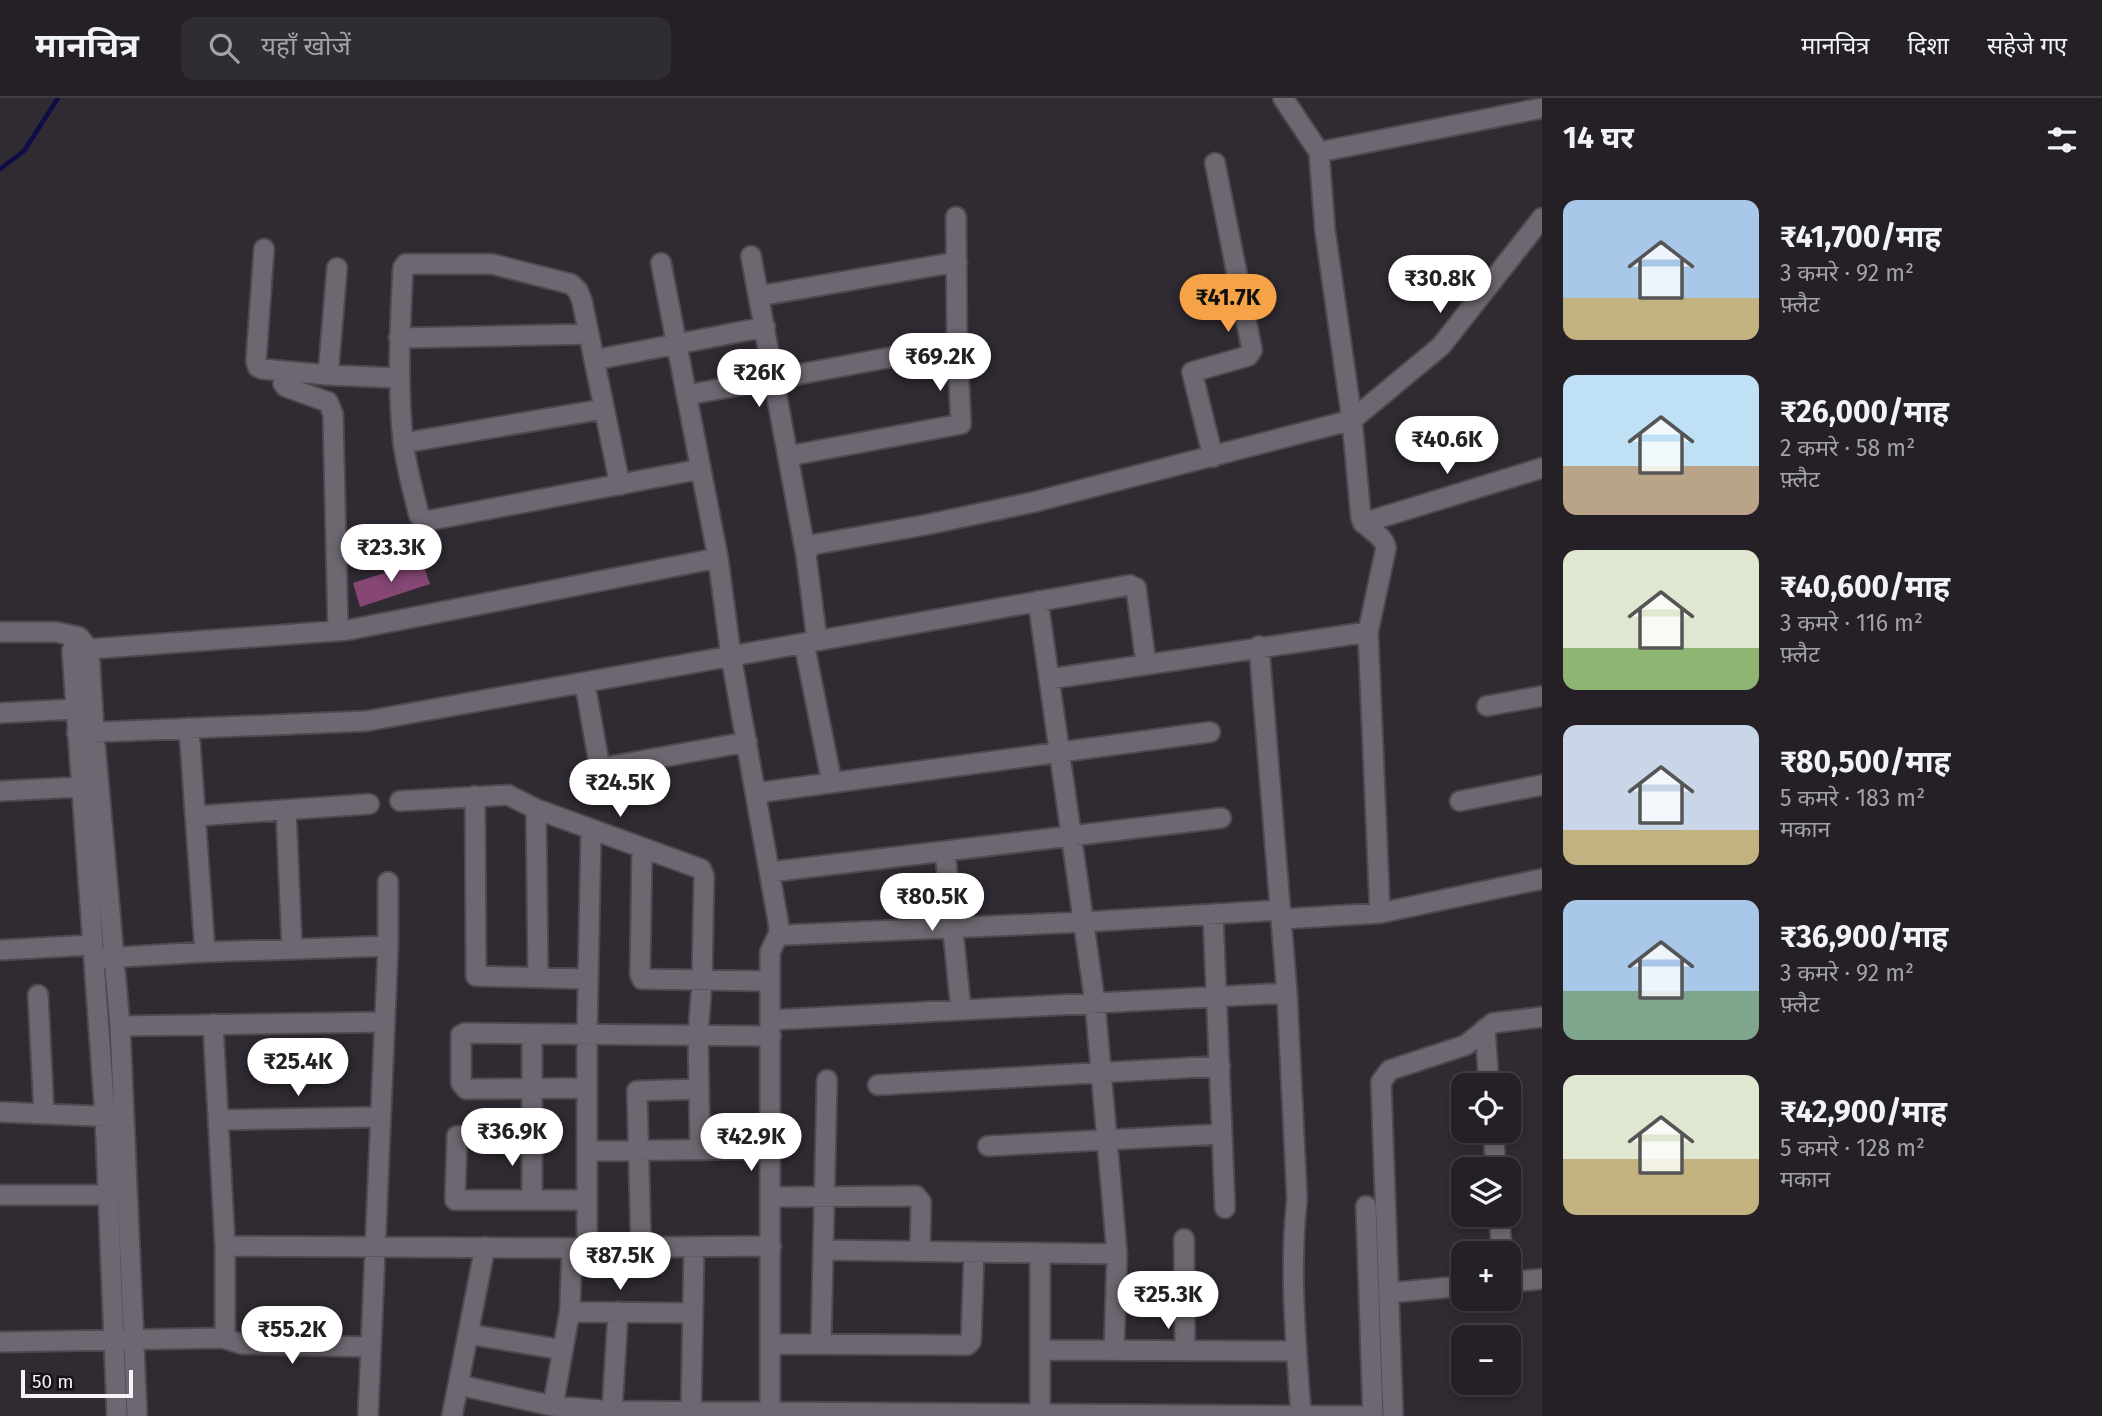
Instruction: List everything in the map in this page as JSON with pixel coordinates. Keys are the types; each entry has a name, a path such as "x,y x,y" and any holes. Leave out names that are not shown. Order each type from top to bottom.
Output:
{"street":[{"path":"1283,98 1319,152 1325,230 1352,420 1363,523 1382,537 1387,548 1368,632 1380,913"},
{"path":"1319,152 1542,108"},
{"path":"1213,457 1192,372 1248,356 1252,350 1215,163"},
{"path":"788,456 961,424 956,217"},
{"path":"806,555 811,545 1007,508 1352,420 1441,346 1542,218"},
{"path":"264,250 256,361 258,367 328,375 399,378"},
{"path":"751,256 806,555 811,642 832,783"},
{"path":"661,262 718,558 731,656 770,872 777,937 770,952 770,1412"},
{"path":"759,296 957,262"},
{"path":"620,485 582,301 571,284 492,264 410,263 403,268 399,378 403,443 419,515 426,521 620,485 701,469"},
{"path":"328,375 337,268"},
{"path":"594,360 765,327"},
{"path":"399,338 589,334"},
{"path":"687,395 957,345"},
{"path":"283,371 286,387 328,402 333,414 338,631"},
{"path":"403,443 604,409"},
{"path":"1363,523 1542,468"},
{"path":"0,632 49,630 80,645 338,631 718,558"},
{"path":"85,733 367,721 1133,586 1146,664"},
{"path":"1038,601 1095,1003 1109,1140 1117,1254 1114,1350"},
{"path":"1049,678 1368,632"},
{"path":"80,645 75,709 85,733 80,788 93,952 114,1117 135,1340 136,1416"},
{"path":"80,645 85,733 115,957 120,1026 109,1195 117,1416"},
{"path":"1259,646 1287,992 1297,1199 1294,1231 1296,1351 1301,1415"},
{"path":"585,684 599,763 602,766 747,742"},
{"path":"1487,706 1542,696"},
{"path":"0,713 75,709"},
{"path":"190,729 205,952"},
{"path":"756,793 1210,732"},
{"path":"1460,801 1542,785"},
{"path":"0,791 80,788"},
{"path":"400,801 508,795 536,809 642,850 697,866 703,872 702,981 698,1035 700,1150"},
{"path":"475,796 474,972 480,978 588,979"},
{"path":"195,816 369,804"},
{"path":"536,809 538,978"},
{"path":"286,810 292,949"},
{"path":"770,872 1221,818"},
{"path":"553,1406 587,1200 586,1088 591,830"},
{"path":"642,850 640,974 646,980 770,981"},
{"path":"945,852 961,1010"},
{"path":"777,937 1213,914 1380,913 1542,879"},
{"path":"368,1416 388,946 387,882"},
{"path":"1213,914 1225,1208"},
{"path":"0,950 93,952 115,957 388,946"},
{"path":"586,1088 466,1089 461,1083 462,1033 698,1035 771,1028 791,1019 1287,992"},
{"path":"38,995 44,1114"},
{"path":"1381,1416 1393,1416 1381,1082 1390,1070 1466,1045 1501,1020 1542,1017"},
{"path":"120,1026 385,1022"},
{"path":"213,1024 225,1246 225,1332 222,1338"},
{"path":"1485,1029 1488,1073"},
{"path":"532,1034 532,1200"},
{"path":"878,1086 1220,1066"},
{"path":"821,1344 827,1080"},
{"path":"641,1247 637,1091 698,1089"},
{"path":"0,1112 114,1117"},
{"path":"218,1120 379,1117"},
{"path":"988,1146 1222,1134"},
{"path":"533,1136 457,1136 457,1202 587,1200"},
{"path":"587,1150 772,1149"},
{"path":"0,1195 109,1195"},
{"path":"771,1197 916,1196 921,1202 920,1250"},
{"path":"1366,1206 1373,1416"},
{"path":"1184,1239 1185,1351"},
{"path":"225,1246 771,1247"},
{"path":"452,1416 485,1247"},
{"path":"691,1412 694,1247"},
{"path":"824,1250 1117,1254"},
{"path":"770,1344 967,1345 971,1341 974,1253"},
{"path":"1040,1253 1040,1413"},
{"path":"1521,1281 1542,1279"},
{"path":"1388,1293 1451,1287"},
{"path":"570,1309 573,1312 693,1313"},
{"path":"612,1411 618,1312"},
{"path":"468,1334 563,1350"},
{"path":"0,1342 222,1338 242,1344 371,1347"},
{"path":"1040,1350 1296,1351"},
{"path":"459,1385 553,1406 612,1411 1361,1416"}],"building":[{"path":"422,561 430,584 360,607 353,583"}],"waterway":[{"path":"0,169 24,151 58,98"}]}
